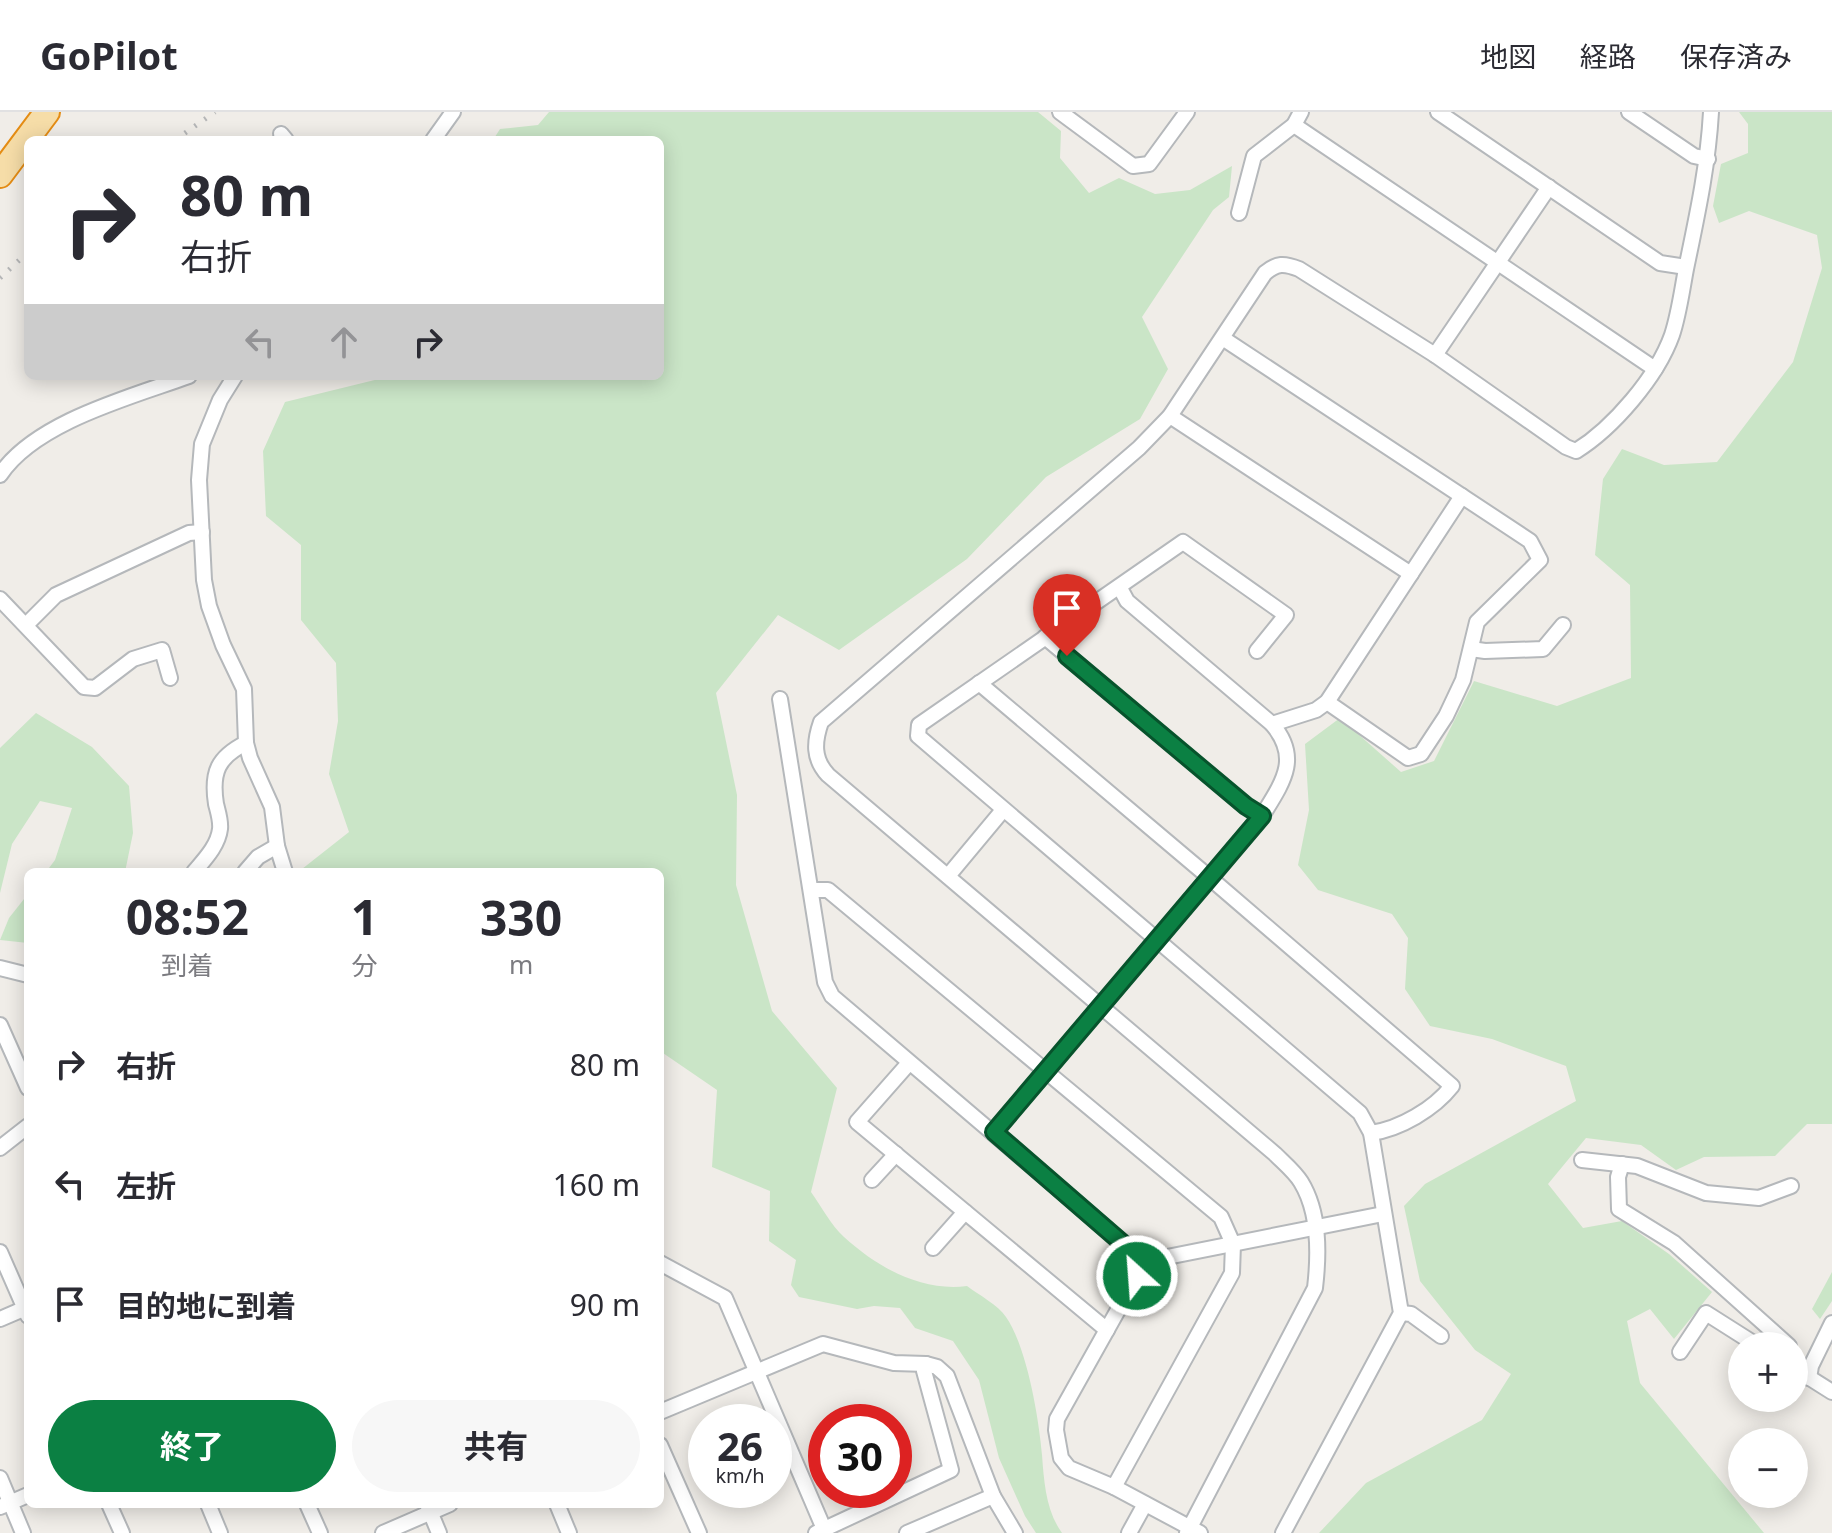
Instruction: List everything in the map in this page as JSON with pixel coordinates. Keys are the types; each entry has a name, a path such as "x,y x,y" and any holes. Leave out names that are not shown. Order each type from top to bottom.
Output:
{"highway":[{"path":"29,136 47,112"},
{"path":"0,175 24,143"}],"street":[{"path":"436,136 453,112"},
{"path":"1060,112 1133,166 1149,164 1187,112"},
{"path":"1438,112 1660,263 1686,267"},
{"path":"1629,112 1694,156 1708,159"},
{"path":"780,699 825,982 832,996 1128,1248 1137,1263 1137,1276 1057,1419 1061,1458 1069,1468 1114,1487 1192,1531 1315,1288 1319,1255 1310,1200 1300,1180 1275,1154 828,775 820,766 816,753 821,722 1139,448 1170,416 1265,273 1275,265 1286,263 1299,269 1435,355 1566,447 1576,451 1590,442 1628,404 1655,369 1672,335 1708,159 1711,112"},
{"path":"1239,213 1254,156 1298,119 1497,262 1655,369"},
{"path":"1435,355 1549,187"},
{"path":"1224,339 1530,541 1540,560 1477,622 1463,680 1446,716 1421,754 1408,758 1327,702"},
{"path":"0,475 23,447 42,435 133,395 177,380"},
{"path":"232,380 220,400 202,444 199,480 204,580 209,606 223,645 244,689 246,743 272,807 277,846 284,868"},
{"path":"1170,416 1411,574"},
{"path":"1272,724 1316,710 1327,702 1462,496"},
{"path":"26,625 56,595 189,533 202,532"},
{"path":"1257,651 1286,615 1183,542 919,725 918,736 1360,1113 1371,1133 1401,1313 1283,1533"},
{"path":"994,1132 1262,816 1276,794 1289,759 1284,738 1272,724 1127,601 1120,588"},
{"path":"0,599 84,687 95,688 133,659 162,650 170,678"},
{"path":"1471,649 1543,649 1563,625"},
{"path":"1045,637 1246,806 1262,816"},
{"path":"979,683 1452,1086 1440,1101 1385,1131 1371,1133"},
{"path":"197,868 213,847 220,831 216,800 217,767 223,757 246,743"},
{"path":"790,757 816,753"},
{"path":"948,876 1003,810"},
{"path":"248,868 258,857 277,846"},
{"path":"811,890 828,890 1221,1217 1233,1244 1232,1273 1114,1487"},
{"path":"0,968 24,974"},
{"path":"0,1025 24,1079"},
{"path":"909,1063 857,1122 1107,1330"},
{"path":"0,1148 24,1129"},
{"path":"872,1180 896,1154"},
{"path":"1582,1160 1637,1166 1706,1193 1759,1198 1791,1186"},
{"path":"1622,1164 1618,1177 1619,1209 1674,1243 1773,1332"},
{"path":"933,1248 965,1212"},
{"path":"1137,1263 1383,1214"},
{"path":"0,1252 24,1304"},
{"path":"664,1265 725,1298 820,1531 951,1470 924,1371 926,1364"},
{"path":"0,1319 24,1312"},
{"path":"1401,1313 1411,1314 1441,1336"},
{"path":"1680,1352 1706,1313 1736,1332"},
{"path":"1810,1372 1832,1323"},
{"path":"664,1410 823,1344 894,1363 937,1367 947,1376 993,1496 1015,1533"},
{"path":"1808,1369 1832,1392"},
{"path":"664,1454 699,1533"},
{"path":"0,1478 5,1505 23,1533"},
{"path":"907,1533 993,1496"},
{"path":"5,1505 24,1497"},
{"path":"1129,1533 1145,1504"},
{"path":"111,1508 122,1533"},
{"path":"210,1508 220,1533"},
{"path":"309,1508 320,1533"},
{"path":"383,1533 428,1508 439,1533"},
{"path":"559,1508 569,1533"}],"green space":[{"path":"549,112 1038,112 1061,131 1060,158 1089,193 1119,178 1155,194 1190,190 1232,166 1229,197 1213,210 1142,317 1168,369 1140,419 1046,477 967,559 839,650 778,615 716,693 737,795 736,885 772,1011 837,1088 811,1192 839,1232 885,1267 933,1285 967,1286 1006,1317 1026,1364 1038,1422 1047,1496 1052,1515 1062,1533 1036,1533 1025,1516 999,1458 979,1380 953,1341 915,1328 900,1308 874,1306 857,1309 799,1297 791,1285 796,1260 769,1241 770,1191 712,1167 717,1090 664,1054 664,868 303,868 349,832 329,774 338,721 336,663 301,620 301,545 266,516 263,451 285,402 375,380 664,380 664,136 496,136 500,129 538,125"},
{"path":"1739,112 1832,112 1832,1124 1807,1124 1775,1156 1704,1157 1676,1170 1641,1145 1586,1138 1548,1184 1583,1228 1622,1221 1669,1254 1712,1292 1674,1339 1650,1309 1627,1321 1640,1383 1728,1489 1728,1508 1743,1508 1764,1533 1319,1533 1366,1483 1482,1420 1511,1374 1475,1350 1420,1281 1404,1206 1425,1184 1576,1101 1566,1066 1492,1039 1430,1026 1405,989 1408,938 1392,914 1318,890 1298,865 1309,810 1305,744 1340,718 1401,772 1434,761 1474,681 1557,706 1631,678 1630,585 1595,555 1603,479 1622,449 1664,465 1717,462 1793,362 1822,268 1817,235 1749,211 1719,223 1713,206 1721,164 1748,153 1748,124"},
{"path":"36,713 92,747 129,786 133,833 126,868 49,868 55,860 72,808 40,801 12,844 0,893 0,748"},
{"path":"24,899 24,943 0,940 9,918"},
{"path":"1832,1272 1832,1301 1820,1319 1812,1309"}],"railway":[{"path":"181,136 215,112"},
{"path":"0,278 24,256"}],"route":[{"path":"1067,656 1246,806 1262,816 994,1132 1128,1248 1137,1263 1137,1276"}]}
